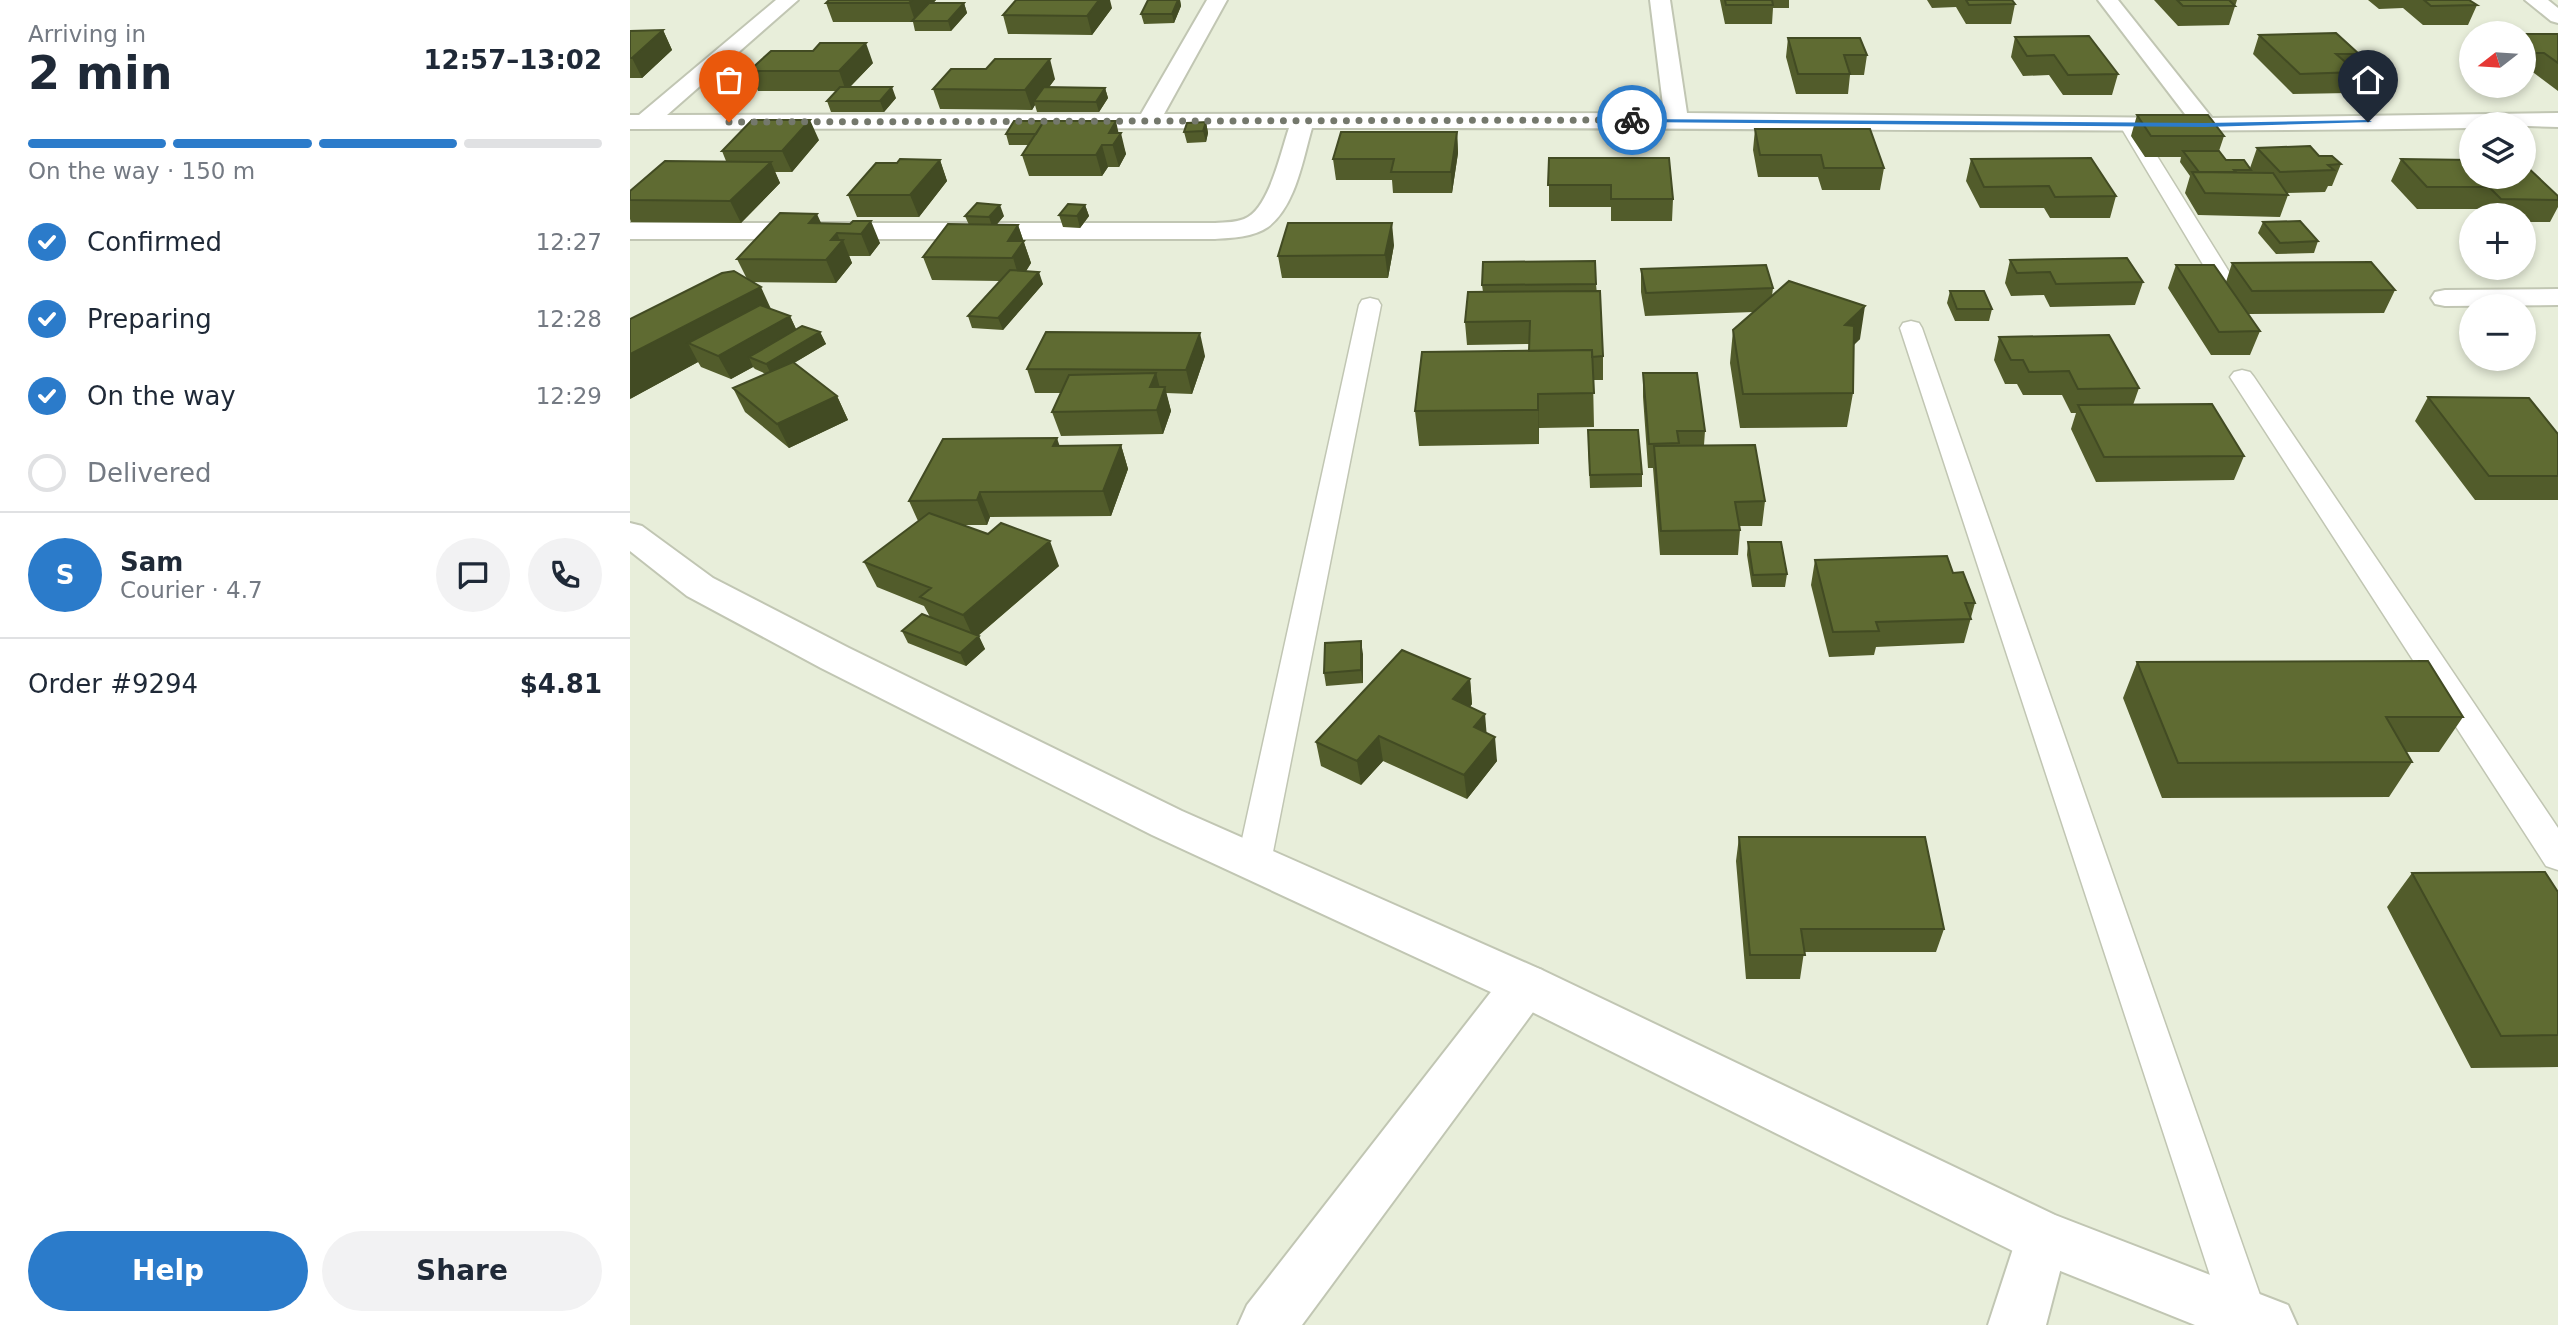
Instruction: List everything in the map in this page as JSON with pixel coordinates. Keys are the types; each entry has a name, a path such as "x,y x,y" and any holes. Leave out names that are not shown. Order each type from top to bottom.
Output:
{"street":[{"path":"638,122 788,0"},
{"path":"1149,121 1217,0"},
{"path":"1660,0 1675,120"},
{"path":"2108,0 2205,125"},
{"path":"2535,0 2558,17"},
{"path":"638,122 1675,120 2205,125 2558,120"},
{"path":"630,231 1239,229 1259,221 1270,210 1303,121"},
{"path":"2445,298 2558,297"},
{"path":"630,534 701,587 1154,817 1525,985 2042,1237 2257,1320"},
{"path":"1267,1325 1525,985"},
{"path":"2017,1325 2042,1237"}],"lane":[{"path":"2128,124 2225,283"},
{"path":"1254,862 1370,305"},
{"path":"1912,328 2257,1320"},
{"path":"2242,377 2558,856"}],"building":[{"path":"829,0 912,0 909,3 826,3"},
{"path":"1016,0 1099,0 1087,16 1003,15"},
{"path":"1148,0 1178,0 1172,14 1141,14"},
{"path":"1725,0 1772,0 1773,5 1726,5"},
{"path":"1966,0 2012,0 2015,4 1969,5"},
{"path":"2177,0 2229,0 2235,6 2183,6"},
{"path":"2424,0 2469,0 2477,5 2431,6"},
{"path":"929,3 964,3 948,21 912,21"},
{"path":"663,30 632,58 630,58 630,31"},
{"path":"2336,33 2359,54 2336,54 2357,72 2300,74 2259,35"},
{"path":"2536,34 2558,34 2558,63 2544,53 2536,53"},
{"path":"2089,36 2118,74 2068,75 2054,55 2027,56 2015,37"},
{"path":"1788,38 1860,38 1867,55 1844,55 1850,74 1798,74"},
{"path":"820,43 866,43 839,71 749,71 771,51 813,51"},
{"path":"995,59 1050,59 1025,90 933,89 951,69 986,69"},
{"path":"840,87 892,87 880,101 827,101"},
{"path":"1044,87 1105,88 1096,102 1034,101"},
{"path":"2137,115 2208,115 2224,136 2151,136"},
{"path":"752,120 810,120 782,151 722,151"},
{"path":"1014,121 1044,121 1036,134 1006,134"},
{"path":"1044,121 1116,121 1109,133 1121,133 1113,145 1102,145 1096,155 1022,155"},
{"path":"1206,122 1203,131 1184,132 1187,123"},
{"path":"1755,129 1870,129 1884,168 1824,168 1821,155 1760,155"},
{"path":"1341,132 1457,132 1451,172 1391,172 1394,159 1333,159"},
{"path":"2310,146 2319,156 2332,156 2341,164 2328,165 2334,170 2280,172 2257,148"},
{"path":"2183,151 2219,151 2226,160 2244,160 2251,170 2199,172"},
{"path":"1549,158 1669,158 1673,199 1611,199 1611,185 1548,185"},
{"path":"2091,158 2116,196 2055,197 2049,186 1984,187 1971,159"},
{"path":"900,159 940,160 910,195 848,195 876,163 897,163"},
{"path":"2401,159 2459,160 2459,187 2427,187"},
{"path":"665,161 771,162 730,201 630,200 630,191"},
{"path":"2192,172 2273,173 2288,195 2205,193"},
{"path":"2536,175 2558,196 2558,200 2501,199 2491,189 2536,189"},
{"path":"977,203 1000,205 989,217 965,216"},
{"path":"1068,204 1085,205 1077,216 1059,215"},
{"path":"780,213 817,214 809,223 850,224 853,221 871,221 861,234 837,233 831,240 843,240 826,260 737,259"},
{"path":"2300,221 2318,241 2280,243 2263,222"},
{"path":"1288,223 1392,223 1385,255 1278,256"},
{"path":"948,224 1018,225 1008,241 1024,241 1012,258 923,257"},
{"path":"2127,258 2143,282 2056,284 2050,272 2017,273 2010,260"},
{"path":"1595,261 1596,284 1482,285 1483,262"},
{"path":"2371,262 2395,290 2252,291 2232,263"},
{"path":"1766,265 1773,288 1646,293 1641,269"},
{"path":"2176,265 2214,265 2260,331 2219,332"},
{"path":"1010,270 1039,272 998,318 968,316"},
{"path":"734,271 761,287 630,354 630,319 722,273"},
{"path":"1789,281 1865,306 1845,325 1854,326 1853,393 1743,394 1733,330"},
{"path":"1600,291 1603,356 1592,357 1592,350 1529,351 1530,321 1465,322 1468,292"},
{"path":"1950,291 1984,291 1992,309 1957,309"},
{"path":"760,305 790,316 718,356 688,343"},
{"path":"802,326 820,332 766,364 749,357"},
{"path":"1046,332 1200,333 1186,370 1027,369"},
{"path":"2109,335 2139,388 2078,389 2069,371 2029,372 2023,360 2011,360 1999,337"},
{"path":"1592,350 1594,393 1538,394 1538,410 1415,411 1422,352"},
{"path":"793,362 837,396 777,424 733,388"},
{"path":"1156,373 1150,387 1165,387 1157,410 1052,412 1069,375"},
{"path":"1643,373 1697,373 1705,431 1677,431 1679,443 1649,444"},
{"path":"2428,397 2529,398 2558,434 2558,476 2489,476"},
{"path":"2212,404 2244,456 2104,457 2078,405"},
{"path":"1588,430 1638,430 1642,474 1590,475"},
{"path":"1057,438 1053,446 1121,445 1103,491 980,492 977,500 909,501 943,439"},
{"path":"1755,445 1765,501 1735,502 1740,530 1661,531 1654,446"},
{"path":"929,513 988,534 1001,523 1050,541 963,615 920,597 931,588 864,562"},
{"path":"1748,542 1781,542 1787,574 1753,575"},
{"path":"1947,556 1953,573 1963,572 1975,603 1965,603 1971,619 1876,622 1879,631 1833,632 1815,560"},
{"path":"922,614 979,636 960,653 902,631"},
{"path":"1361,641 1361,670 1324,673 1325,643"},
{"path":"1402,650 1470,679 1453,699 1485,714 1474,727 1495,737 1464,775 1379,736 1357,761 1316,742"},
{"path":"2428,661 2463,717 2386,717 2412,762 2178,763 2137,662"},
{"path":"1739,837 1925,837 1944,929 1801,929 1805,955 1750,955"},
{"path":"2545,872 2558,892 2558,1035 2501,1036 2412,873"}],"way so far":[{"path":"729,122 1632,120"}],"route":[{"path":"1632,120 2205,125 2368,122"}]}
